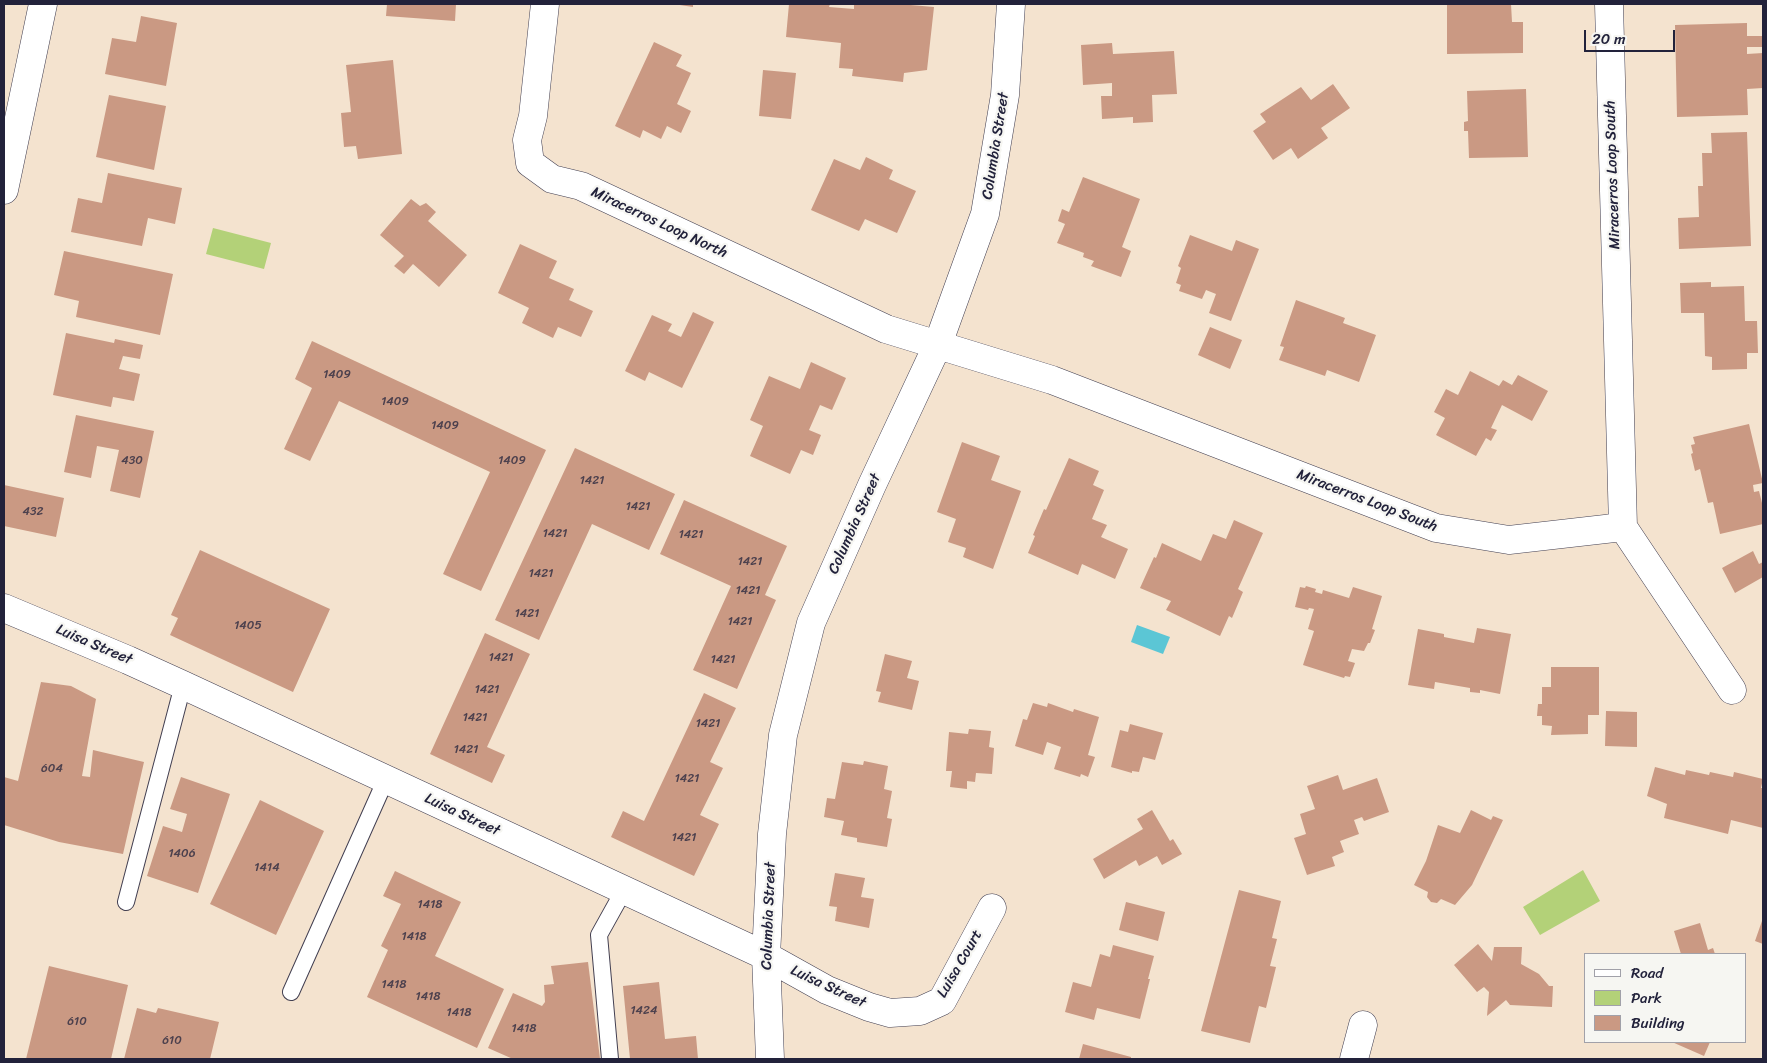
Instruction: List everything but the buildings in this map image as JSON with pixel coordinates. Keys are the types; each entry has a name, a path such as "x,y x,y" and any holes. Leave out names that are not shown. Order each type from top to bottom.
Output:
{"street":[{"path":"4,188 43,4"},
{"name":"Miracerros Loop North","path":"545,4 533,116 528,140 530,164 552,179 581,186 856,316 886,329 938,344"},
{"name":"Columbia Street","path":"770,1059 766,956 772,834 783,735 811,623 872,485 938,344 985,214 1005,95 1011,4"},
{"name":"Miracerros Loop South","path":"938,344 1052,380 1436,528 1509,540 1623,527 1609,4"},
{"path":"1623,527 1732,690"},
{"name":"Luisa Street","path":"4,608 128,660 386,779 766,956 827,990 869,1007 890,1013 920,1011"},
{"name":"Luisa Court","path":"920,1011 942,1001 992,908"},
{"path":"1354,1059 1363,1025"}],"lane":[{"path":"126,902 183,685"},
{"path":"291,992 386,779"},
{"path":"610,1059 599,935 624,890"}],"green space":[{"path":"213,228 271,243 264,269 206,254"},
{"path":"1583,870 1600,901 1540,935 1523,907"}],"water":[{"path":"1137,625 1170,637 1163,654 1131,642"}]}
